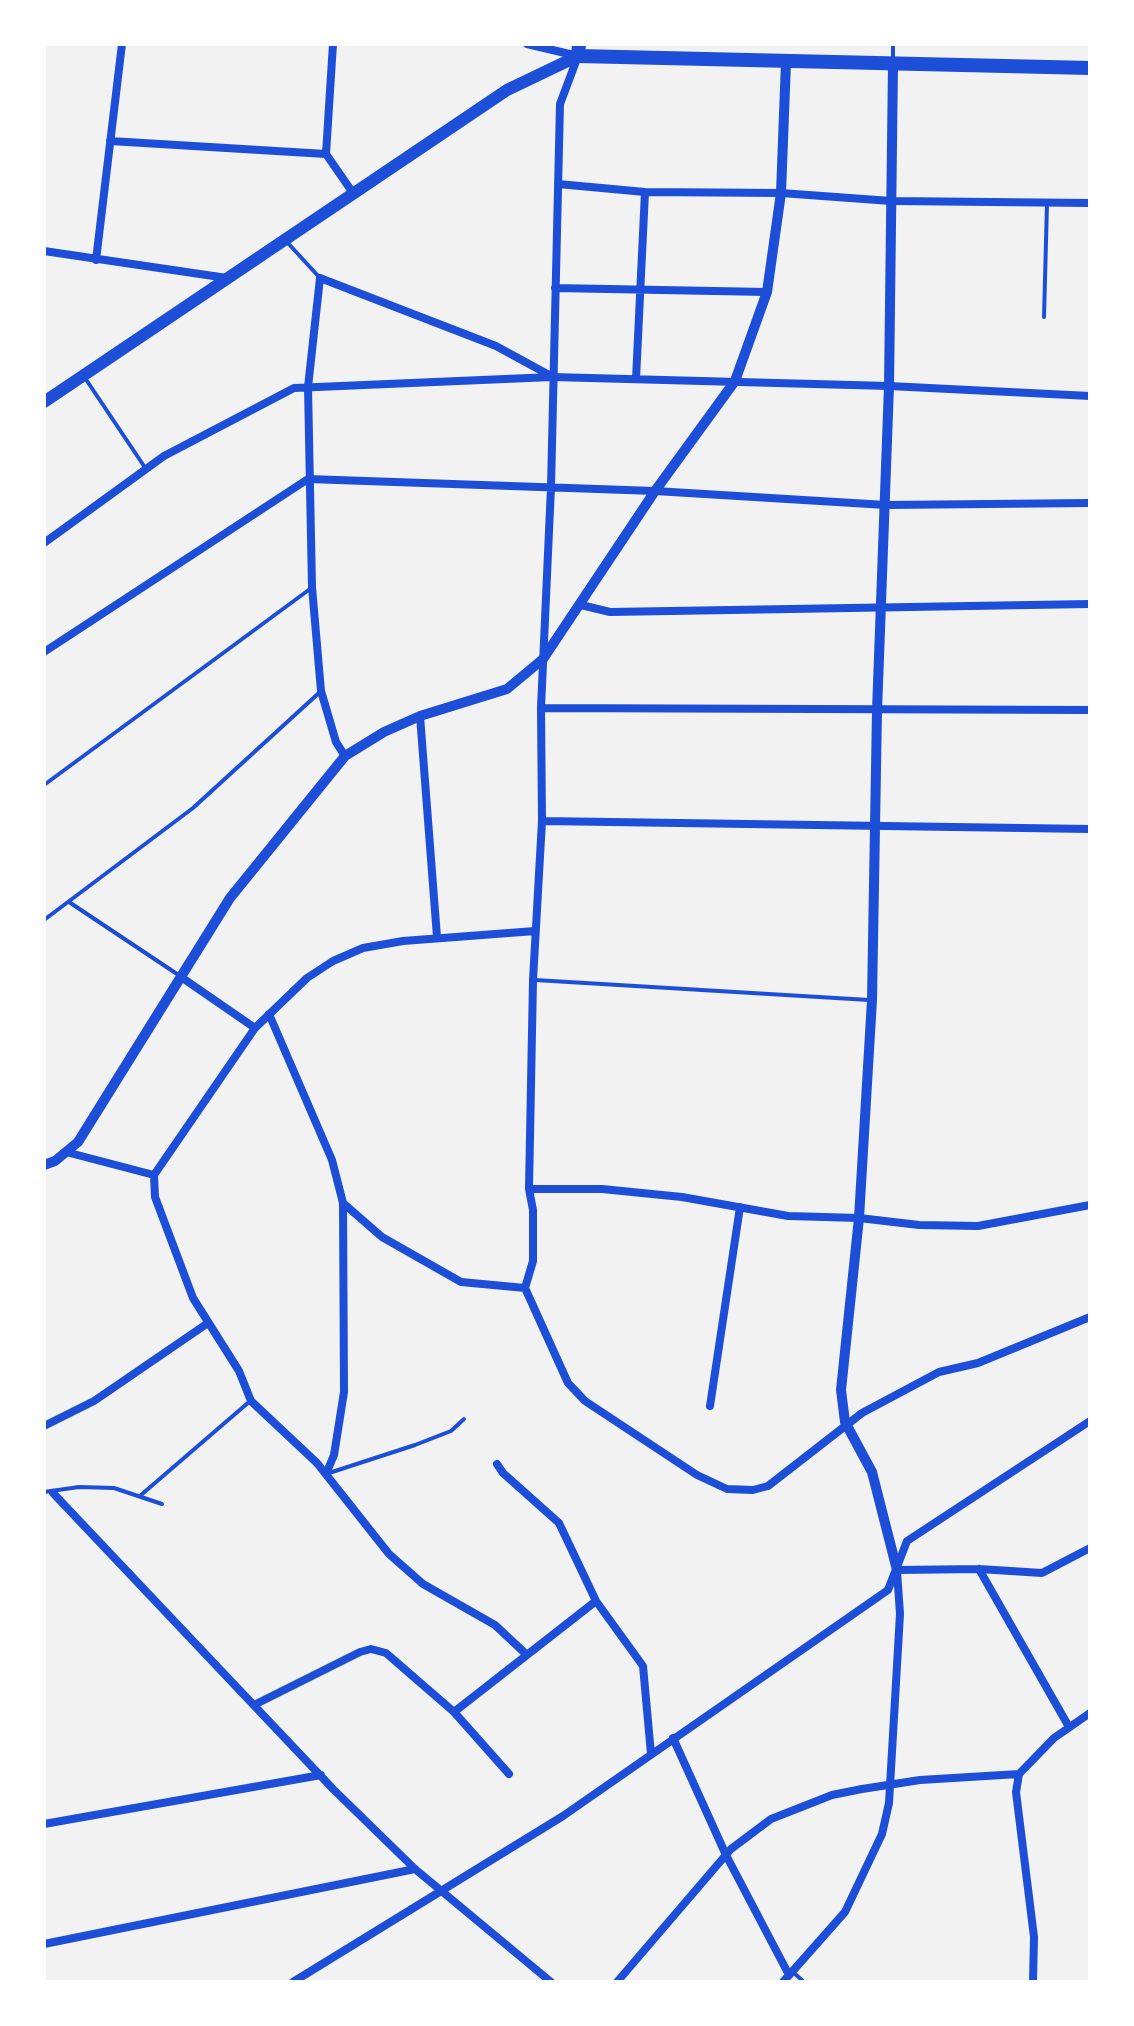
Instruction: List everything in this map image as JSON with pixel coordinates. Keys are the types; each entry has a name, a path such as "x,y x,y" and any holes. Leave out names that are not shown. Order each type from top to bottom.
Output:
{"main road":[{"path":"44,402 507,90 579,50 786,62 1090,68"}],"street":[{"path":"96,260 122,44"},
{"path":"333,44 326,154 353,193"},
{"path":"527,44 579,50 560,104 551,487 541,708 542,821 533,980 529,1189 533,1210 533,1261 525,1288 568,1383 604,1416 697,1475 727,1489 753,1490 768,1486 862,1413 939,1372 978,1363 1090,1317"},
{"path":"44,1165 78,1142 230,898 345,756 384,732 420,716 507,689 543,659 655,491 735,381 767,292 781,193 786,62"},
{"path":"673,1738 726,1855 788,1976 845,1912 882,1834 890,1784 900,1614 897,1570 872,1472 845,1422 842,1407 859,1218 872,1000 877,711 889,386 893,64"},
{"path":"110,141 326,154"},
{"path":"558,184 645,192 781,193 891,201 1090,203"},
{"path":"636,379 645,192"},
{"path":"44,251 227,278"},
{"path":"345,756 336,742 321,691 312,587 308,387 320,278 496,346 552,377"},
{"path":"555,288 767,292"},
{"path":"44,543 189,440 272,397 308,387 552,377 889,386 1090,396"},
{"path":"44,652 308,479 655,491 886,505 1090,503"},
{"path":"581,605 610,612 1090,604"},
{"path":"541,708 1090,710"},
{"path":"420,716 437,937"},
{"path":"542,821 1090,829"},
{"path":"527,1655 495,1625 423,1584 389,1554 326,1474 251,1401 239,1371 193,1298 155,1197 154,1175 255,1028 307,978 333,961 363,948 437,937 535,931"},
{"path":"181,977 255,1028"},
{"path":"269,1014 332,1160 343,1203 344,1392 334,1455 326,1474"},
{"path":"66,1152 154,1175"},
{"path":"529,1189 602,1189 788,1216 859,1218 919,1225 978,1226 1090,1205"},
{"path":"343,1203 382,1237 461,1282 525,1288"},
{"path":"710,1406 740,1207"},
{"path":"44,1426 94,1401 208,1323"},
{"path":"293,1982 563,1816 888,1590 907,1541 1090,1421"},
{"path":"497,1464 559,1523 596,1601 643,1666 651,1754"},
{"path":"49,1492 415,1869 551,1982"},
{"path":"897,1570 979,1569 1042,1573 1090,1548"},
{"path":"979,1569 1069,1727"},
{"path":"454,1712 596,1601"},
{"path":"254,1705 371,1649 398,1660 454,1712 509,1774"},
{"path":"1033,1982 1034,1937 1016,1792 1019,1774 1069,1727 1090,1713"},
{"path":"617,1982 726,1855 750,1831 771,1819 832,1795 890,1784 1019,1774"},
{"path":"44,1824 321,1775"},
{"path":"44,1944 415,1869"}],"lane":[{"path":"893,44 893,64"},
{"path":"1044,317 1047,202"},
{"path":"285,240 320,278"},
{"path":"83,374 146,469"},
{"path":"44,785 312,587"},
{"path":"44,920 193,808 321,691"},
{"path":"69,902 181,977"},
{"path":"533,980 872,1000"},
{"path":"141,1495 240,1406 251,1401"},
{"path":"326,1474 451,1431 464,1419"},
{"path":"49,1492 79,1487 114,1488 162,1504"},
{"path":"788,1976 804,1982"}]}
